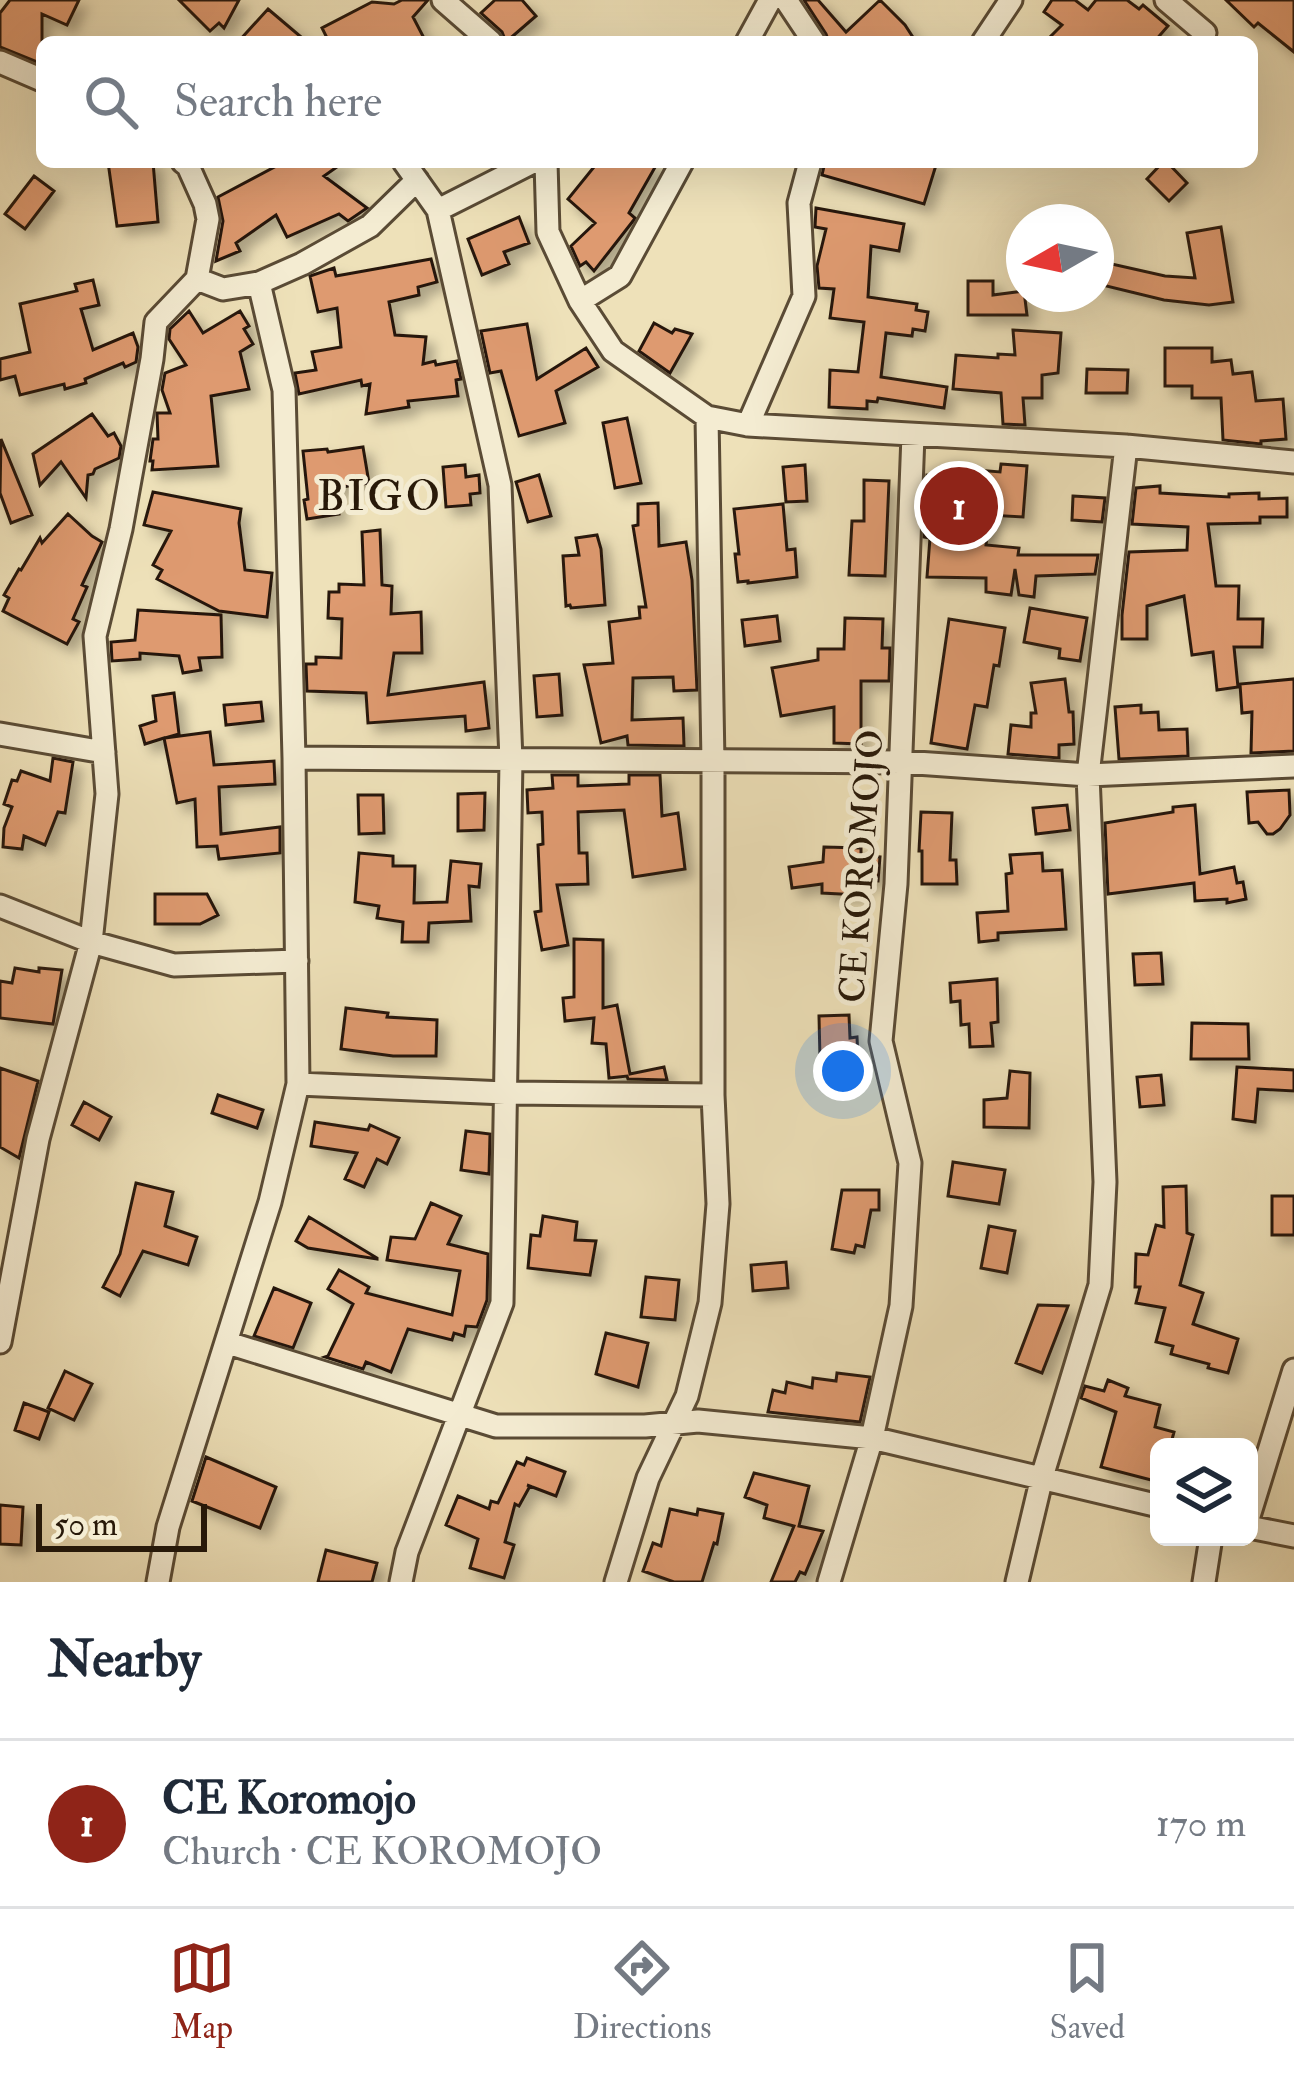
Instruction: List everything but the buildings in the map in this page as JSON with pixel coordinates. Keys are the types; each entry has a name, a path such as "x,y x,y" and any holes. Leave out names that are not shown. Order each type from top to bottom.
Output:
{"street":[{"path":"442,0 483,36"},
{"path":"750,36 770,0"},
{"path":"786,0 810,36"},
{"path":"987,36 1011,0"},
{"path":"1166,0 1204,33"},
{"path":"451,36 459,17"},
{"path":"0,62 36,77"},
{"path":"0,1342 38,1139 91,942 107,794 95,636 122,529 156,322 197,279 208,219 189,168"},
{"path":"439,210 520,168"},
{"path":"546,168 548,232 580,301 613,351 707,417 748,425 1126,446 1294,462"},
{"path":"580,301 620,276 679,168"},
{"path":"748,425 804,296 799,203 809,168"},
{"path":"197,279 223,289 259,284 302,264 370,226 410,171 439,210 500,485 511,760 502,1303 407,1552 401,1582"},
{"path":"158,1582 168,1528 270,1202 298,1084 284,390 259,284"},
{"path":"616,1582 648,1478 687,1396 710,1303 718,1204 707,417"},
{"name":"CE KOROMOJO","path":"829,1582 872,1438 901,1306 910,1163 880,1041 896,884 913,435"},
{"path":"1017,1582 1042,1478 1100,1286 1106,1182 1088,775 1126,446"},
{"path":"0,734 104,752"},
{"path":"294,758 902,762 1088,775 1294,766"},
{"path":"0,906 91,942 174,965 297,961"},
{"path":"298,1084 713,1095"},
{"path":"228,1342 496,1426 645,1426 698,1420 872,1438 1150,1504"},
{"path":"1258,1487 1294,1370"},
{"path":"1258,1529 1294,1536"},
{"path":"1204,1582 1210,1546"}],"place":[{"name":"CE Koromojo","path":"959,506"}],"district":[{"name":"BIGO","path":"380,495"}]}
